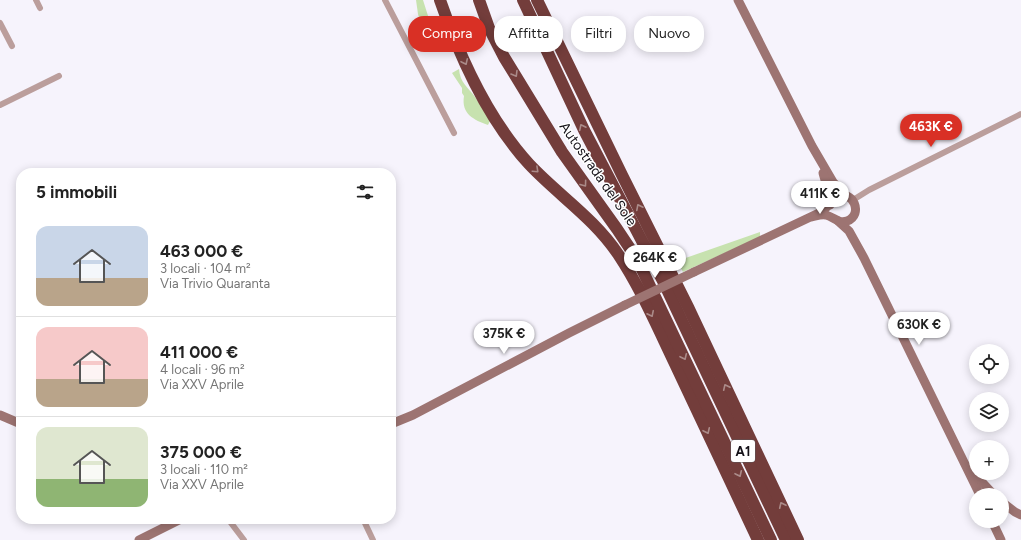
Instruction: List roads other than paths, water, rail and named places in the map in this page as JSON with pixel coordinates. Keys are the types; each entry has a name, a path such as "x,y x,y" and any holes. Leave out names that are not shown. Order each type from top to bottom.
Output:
{"highway":[{"path":"440,0 455,43 500,128 529,164 589,219 604,236 628,269 657,325 758,540"},
{"name":"Autostrada del Sole","path":"479,0 489,28 504,57 554,138 637,259 770,540"},
{"name":"Autostrada del Sole","path":"522,0 584,130 663,281 786,540"},
{"path":"537,0 689,309 798,540"}],"main road":[{"path":"738,0 812,146 833,182 845,195 853,200 856,207 853,228 864,258"},
{"path":"812,146 827,185 830,212 836,220 849,231 864,258 976,488"},
{"path":"396,422 625,305 811,217 824,210 836,197 845,195"},
{"path":"811,217 824,215 845,222 854,215"},
{"path":"0,415 16,422"},
{"path":"954,443 988,488"},
{"path":"1009,507 1021,515"},
{"path":"139,540 171,524"},
{"path":"995,528 1001,540"}],"street":[{"path":"36,0 40,8"},
{"path":"385,0 454,133"},
{"path":"0,23 12,46"},
{"path":"0,105 59,76"},
{"path":"853,200 860,194 875,186 1021,114"},
{"path":"232,524 244,540"},
{"path":"365,524 373,540"}]}
